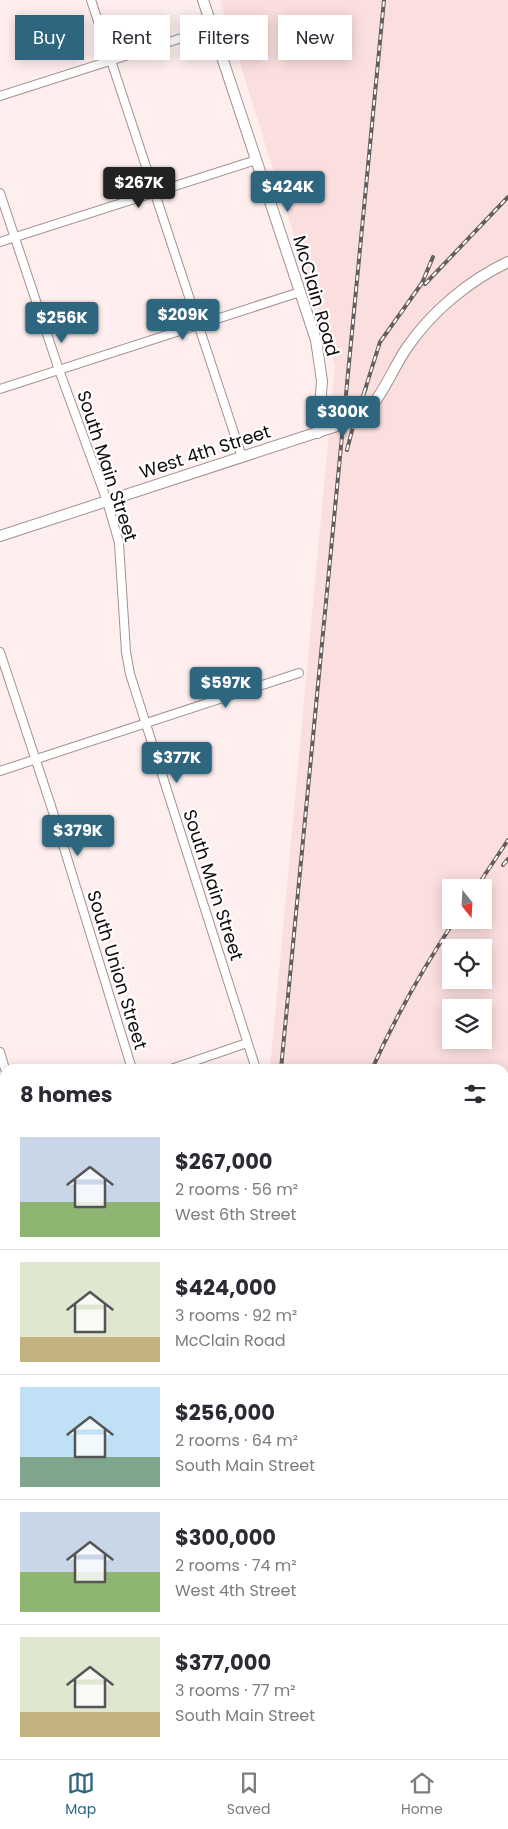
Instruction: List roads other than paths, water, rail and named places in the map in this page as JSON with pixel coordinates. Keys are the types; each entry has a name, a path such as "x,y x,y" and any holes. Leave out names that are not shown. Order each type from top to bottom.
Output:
{"street":[{"path":"91,0 96,15"},
{"name":"McClain Road","path":"203,0 208,15"},
{"path":"0,96 111,60 242,457"},
{"name":"McClain Road","path":"223,60 316,340 321,369 322,397 318,433"},
{"path":"0,242 256,160"},
{"name":"South Main Street","path":"0,193 59,370 107,501 119,543 126,652 130,674 254,1064"},
{"name":"West 4th Street","path":"0,536 343,425 364,415 377,399 407,347 435,314 467,287 487,273 508,262"},
{"path":"0,389 300,292"},
{"name":"South Union Street","path":"0,652 36,760 130,1064"},
{"path":"0,771 299,673"},
{"path":"186,1064 247,1043"},
{"path":"0,1052 4,1064"}],"railway":[{"path":"281,1064 384,0"},
{"path":"425,284 508,197"},
{"path":"364,393 380,342 422,283 433,257"},
{"path":"347,450 357,411 366,388"},
{"path":"482,879 508,840"},
{"path":"503,865 508,859"},
{"path":"374,1064 410,993 449,929"}]}
